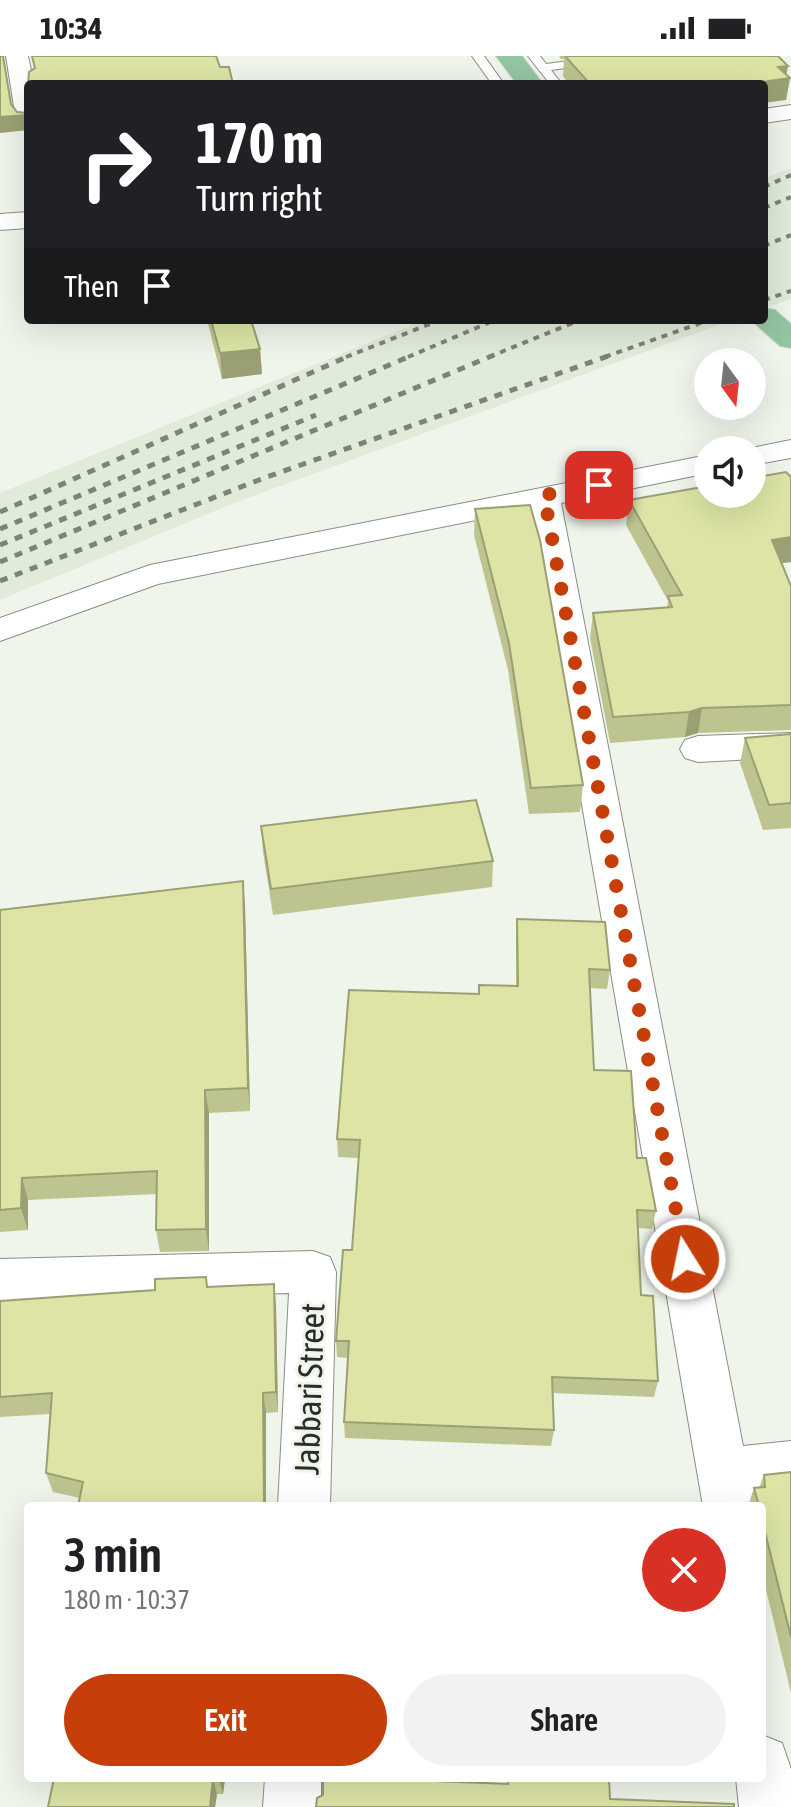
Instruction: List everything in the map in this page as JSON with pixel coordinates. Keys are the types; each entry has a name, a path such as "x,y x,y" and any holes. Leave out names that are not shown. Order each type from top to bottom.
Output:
{"main road":[{"path":"509,56 536,76"},
{"path":"768,320 791,339"}],"street":[{"path":"17,56 24,96"},
{"path":"768,115 791,112"},
{"path":"0,222 24,220"},
{"path":"766,453 791,449"},
{"path":"0,630 150,575 694,467"},
{"path":"544,495 727,1489 791,1465"},
{"path":"698,749 791,745"},
{"name":"Jabbari Street","path":"0,1280 313,1272 304,1502"},
{"path":"292,1807 293,1782"},
{"path":"765,1782 768,1807"}],"lane":[{"path":"478,56 495,80"},
{"path":"534,56 536,76 633,56"}],"shaded area":[{"path":"791,168 791,299 768,307 768,177"},
{"path":"414,324 721,324 234,503 0,600 0,493"}],"building":[{"path":"0,56 3,56 11,104 24,115 0,117"},
{"path":"32,56 216,56 220,67 229,67 232,80 28,80 29,72 35,68"},
{"path":"565,56 778,56 788,66 778,67 790,78 768,81 586,80"},
{"path":"212,324 252,324 260,349 220,353"},
{"path":"786,472 791,477 791,537 772,540 791,586 791,705 702,708 689,712 613,717 593,613 672,607 668,596 682,595 629,500 694,488 694,508 766,508 766,476"},
{"path":"530,505 540,540 583,785 531,788 509,643 475,509"},
{"path":"791,734 791,803 769,805 745,738"},
{"path":"476,800 493,861 271,889 261,826"},
{"path":"243,881 248,1088 205,1090 206,1229 156,1230 157,1171 22,1178 21,1208 0,1210 0,910"},
{"path":"517,919 605,922 610,970 589,969 594,1070 631,1071 637,1158 646,1158 656,1211 637,1210 641,1295 653,1296 658,1381 552,1377 554,1430 344,1422 349,1341 336,1341 343,1250 352,1250 360,1140 337,1139 349,990 479,994 479,985 518,986"},
{"path":"206,1277 207,1287 274,1284 276,1392 263,1393 264,1502 79,1502 83,1482 46,1473 52,1393 0,1397 0,1301 155,1290 155,1279"},
{"path":"791,1472 791,1637 766,1536 766,1502 758,1502 754,1488 765,1487 764,1475"},
{"path":"53,1782 213,1782 210,1807 48,1807"},
{"path":"323,1782 609,1782 610,1799 734,1804 734,1807 316,1807 317,1798 323,1795"}],"railway":[{"path":"768,185 791,175"},
{"path":"768,206 791,197"},
{"path":"768,244 791,235"},
{"path":"768,299 791,291"},
{"path":"350,355 430,324"},
{"path":"408,357 486,324"},
{"path":"489,357 570,324"},
{"path":"605,357 698,324"},
{"path":"0,512 350,355"},
{"path":"346,357 350,355"},
{"path":"0,529 413,355"},
{"path":"0,562 494,355"},
{"path":"0,581 264,478 611,355"},
{"path":"0,545 316,415"}],"route":[{"path":"599,485 544,495 685,1259"}]}
